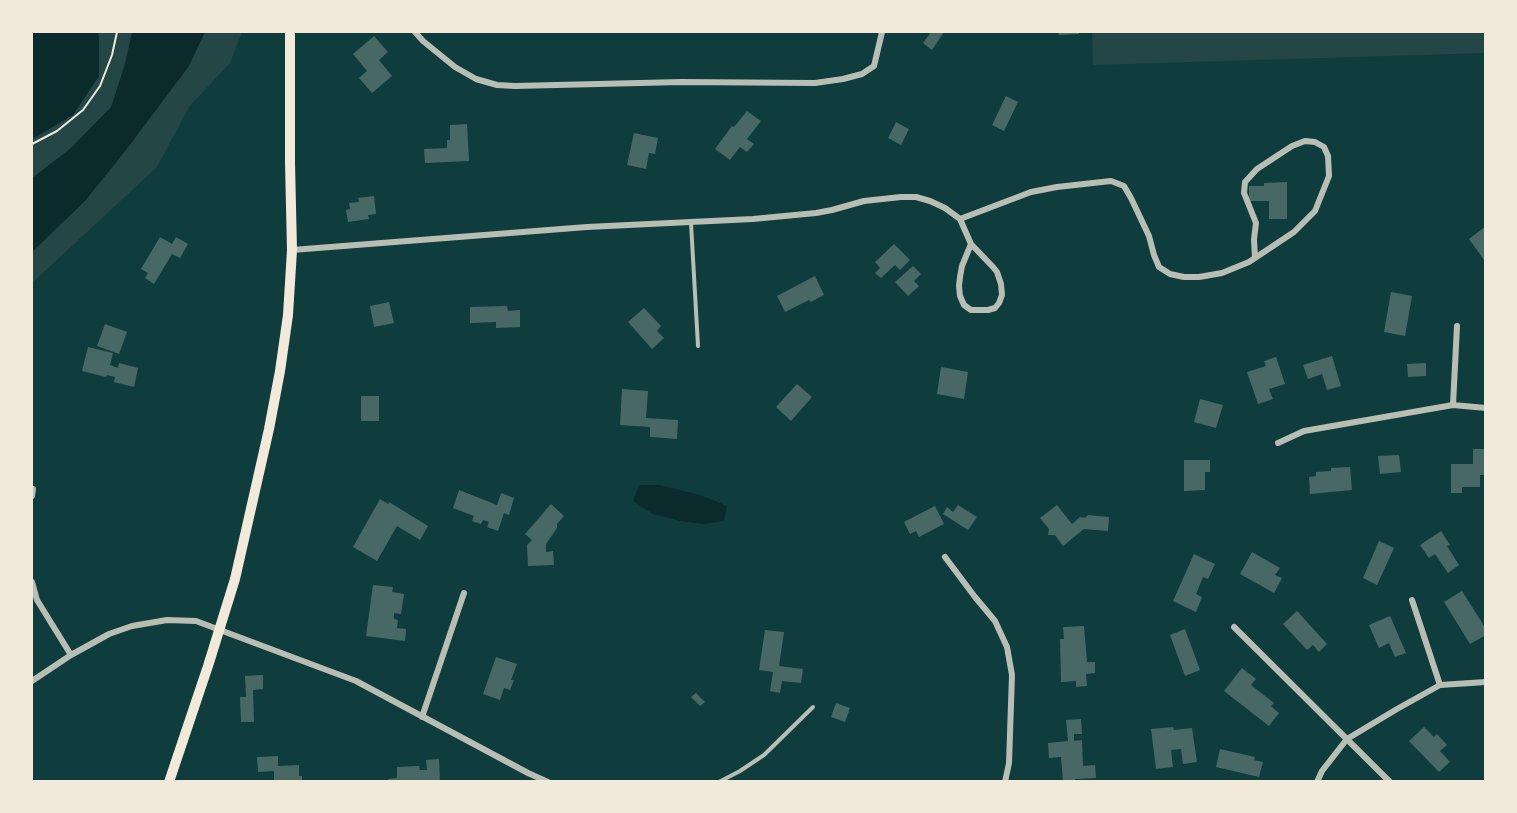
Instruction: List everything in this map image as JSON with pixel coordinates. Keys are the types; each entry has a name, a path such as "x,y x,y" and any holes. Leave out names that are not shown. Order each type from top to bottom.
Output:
{"main road":[{"path":"169,782 235,579 269,429 284,347 291,285 292,250 290,32"}],"street":[{"path":"415,32 455,67 469,75 497,84 515,86 681,82 815,83 843,79 862,74 874,66 882,32"},
{"path":"960,219 1030,192 1066,185 1111,181 1124,186 1145,226 1159,267 1170,274 1184,277 1222,273 1255,258 1294,232 1316,211 1329,176 1329,156 1324,147 1315,142 1305,141 1292,146 1257,169 1245,182 1244,193 1256,223 1255,258"},
{"path":"292,250 532,231 753,219 816,213 864,201 916,197 945,208 960,219 971,244 993,267 1001,284 1002,295 995,308 971,310 964,305 960,296 958,286 962,266 971,244"},
{"path":"1454,405 1457,326"},
{"path":"1278,443 1304,430 1454,405 1485,408"},
{"path":"945,557 995,621 1007,647 1012,675 1009,763 1005,782"},
{"path":"32,582 37,600 71,655"},
{"path":"422,717 464,593"},
{"path":"1412,600 1440,685"},
{"path":"32,681 71,655 109,634 132,626 167,620 196,621 356,681 548,782"},
{"path":"1234,627 1390,782"},
{"path":"1317,782 1322,771 1347,739 1440,685 1485,682"}],"lane":[{"path":"691,222 698,346"},
{"path":"719,782 764,755 813,707"}],"path":[{"path":"32,144 57,132 83,110 100,86 112,55 117,32"}],"shaded area":[{"path":"32,32 242,32 230,63 189,107 157,167 32,283"},
{"path":"32,32 98,32 99,76 73,115 32,138"},
{"path":"132,32 205,32 189,66 126,150 85,201 32,252 32,178 71,148 111,107 125,64"},
{"path":"1092,32 1485,32 1485,53 1093,65"},
{"path":"639,485 660,485 700,495 727,506 724,521 703,524 653,514 633,501"}],"building":[{"path":"931,32 944,32 932,50 923,43"},
{"path":"1058,32 1079,32 1079,34 1059,35"},
{"path":"374,36 388,52 379,60 392,76 372,93 359,78 367,71 353,54"},
{"path":"1006,96 1018,102 1004,131 992,125"},
{"path":"747,111 761,121 747,139 754,144 747,152 740,147 730,160 715,149 732,126 734,127"},
{"path":"896,122 909,129 901,145 888,138"},
{"path":"467,124 469,161 425,163 424,149 447,148 447,140 450,140 450,125"},
{"path":"634,133 658,138 655,154 649,153 646,169 627,165"},
{"path":"1287,182 1287,219 1269,219 1269,201 1249,201 1249,186"},
{"path":"374,196 376,214 368,215 369,219 348,222 346,210 350,209 349,203 359,202 358,198"},
{"path":"1486,226 1486,259 1484,260 1469,239"},
{"path":"160,237 172,244 176,237 188,244 180,258 172,254 154,284 145,278 148,273 141,269"},
{"path":"894,244 910,260 900,270 895,265 881,278 875,273 880,268 875,262"},
{"path":"913,266 921,274 914,281 919,286 908,296 895,282"},
{"path":"815,276 824,295 785,312 777,296"},
{"path":"1391,292 1412,296 1405,336 1384,332"},
{"path":"389,302 394,323 374,327 370,306"},
{"path":"507,306 508,311 520,310 520,327 496,328 496,322 470,323 470,307"},
{"path":"644,308 661,326 657,331 664,338 652,349 628,322"},
{"path":"105,324 127,332 119,354 97,346"},
{"path":"88,347 113,353 110,365 118,368 119,363 138,368 134,387 114,382 115,377 82,371"},
{"path":"1332,356 1341,386 1327,390 1322,374 1308,379 1303,365"},
{"path":"1276,357 1285,384 1269,389 1273,399 1258,404 1247,372 1266,366 1264,361"},
{"path":"1426,363 1426,376 1408,377 1407,364"},
{"path":"941,367 968,372 964,399 937,394"},
{"path":"797,384 812,397 791,421 776,407"},
{"path":"622,389 648,391 646,418 678,420 677,439 650,437 650,427 620,425"},
{"path":"361,396 379,396 379,421 361,421"},
{"path":"1200,399 1223,405 1216,428 1194,422"},
{"path":"1473,449 1486,449 1486,475 1480,475 1480,487 1462,487 1462,493 1451,493 1451,464 1473,464"},
{"path":"1399,455 1401,472 1380,474 1378,456"},
{"path":"1184,460 1210,460 1210,472 1205,472 1205,490 1184,491"},
{"path":"1350,467 1352,490 1310,494 1309,477 1316,476 1316,472"},
{"path":"459,490 497,505 501,493 514,498 509,515 504,513 498,531 487,527 489,522 483,520 481,524 472,521 474,516 453,508"},
{"path":"380,499 428,526 420,540 397,526 377,561 353,547"},
{"path":"551,504 564,516 546,544 546,552 553,551 554,565 528,566 527,545 532,540 525,534"},
{"path":"958,505 977,517 968,530 943,514 947,507 953,512"},
{"path":"1057,505 1072,524 1080,517 1085,518 1088,515 1109,517 1108,531 1084,529 1063,546 1055,535 1048,535 1049,529 1040,518"},
{"path":"935,506 944,524 919,537 916,531 910,534 904,522"},
{"path":"1441,531 1459,565 1448,573 1435,554 1429,558 1420,545"},
{"path":"1379,541 1394,548 1377,585 1363,578"},
{"path":"1252,552 1280,568 1275,575 1282,578 1274,593 1240,574"},
{"path":"1194,554 1215,564 1208,579 1203,577 1196,594 1202,597 1196,612 1173,601"},
{"path":"373,585 393,587 392,592 404,594 401,614 394,613 394,619 398,620 397,628 406,629 405,641 366,636"},
{"path":"1462,591 1486,629 1486,635 1470,644 1444,602"},
{"path":"1297,611 1327,644 1319,652 1313,645 1307,650 1283,624"},
{"path":"1390,616 1406,653 1395,657 1389,643 1379,648 1369,625"},
{"path":"1084,626 1087,662 1095,662 1095,673 1086,674 1087,686 1076,687 1076,681 1061,682 1060,639 1064,639 1063,627"},
{"path":"1185,629 1200,670 1185,676 1170,635"},
{"path":"765,630 784,632 779,666 803,669 801,683 782,681 780,693 770,691 773,672 759,670"},
{"path":"496,657 517,664 510,690 504,688 500,700 483,694"},
{"path":"1242,668 1256,679 1251,685 1274,703 1271,706 1279,713 1269,726 1224,691"},
{"path":"263,675 263,689 253,690 254,722 241,722 240,697 246,697 245,676"},
{"path":"696,693 705,702 700,706 691,697"},
{"path":"836,703 850,708 845,722 831,717"},
{"path":"1081,719 1082,734 1074,734 1074,741 1082,740 1083,766 1095,765 1096,778 1063,782 1061,757 1049,758 1048,743 1068,741 1066,720"},
{"path":"1173,727 1174,730 1192,728 1197,762 1183,764 1181,749 1171,750 1173,767 1156,769 1151,729"},
{"path":"1424,727 1434,737 1437,734 1447,745 1440,751 1450,762 1439,772 1409,741"},
{"path":"1220,749 1255,757 1254,760 1263,762 1259,777 1216,767"},
{"path":"278,756 278,766 299,765 299,776 302,776 302,782 274,782 274,771 258,772 257,757"},
{"path":"439,759 440,782 388,782 388,779 397,778 397,767 419,766 420,770 427,770 426,760"}]}
